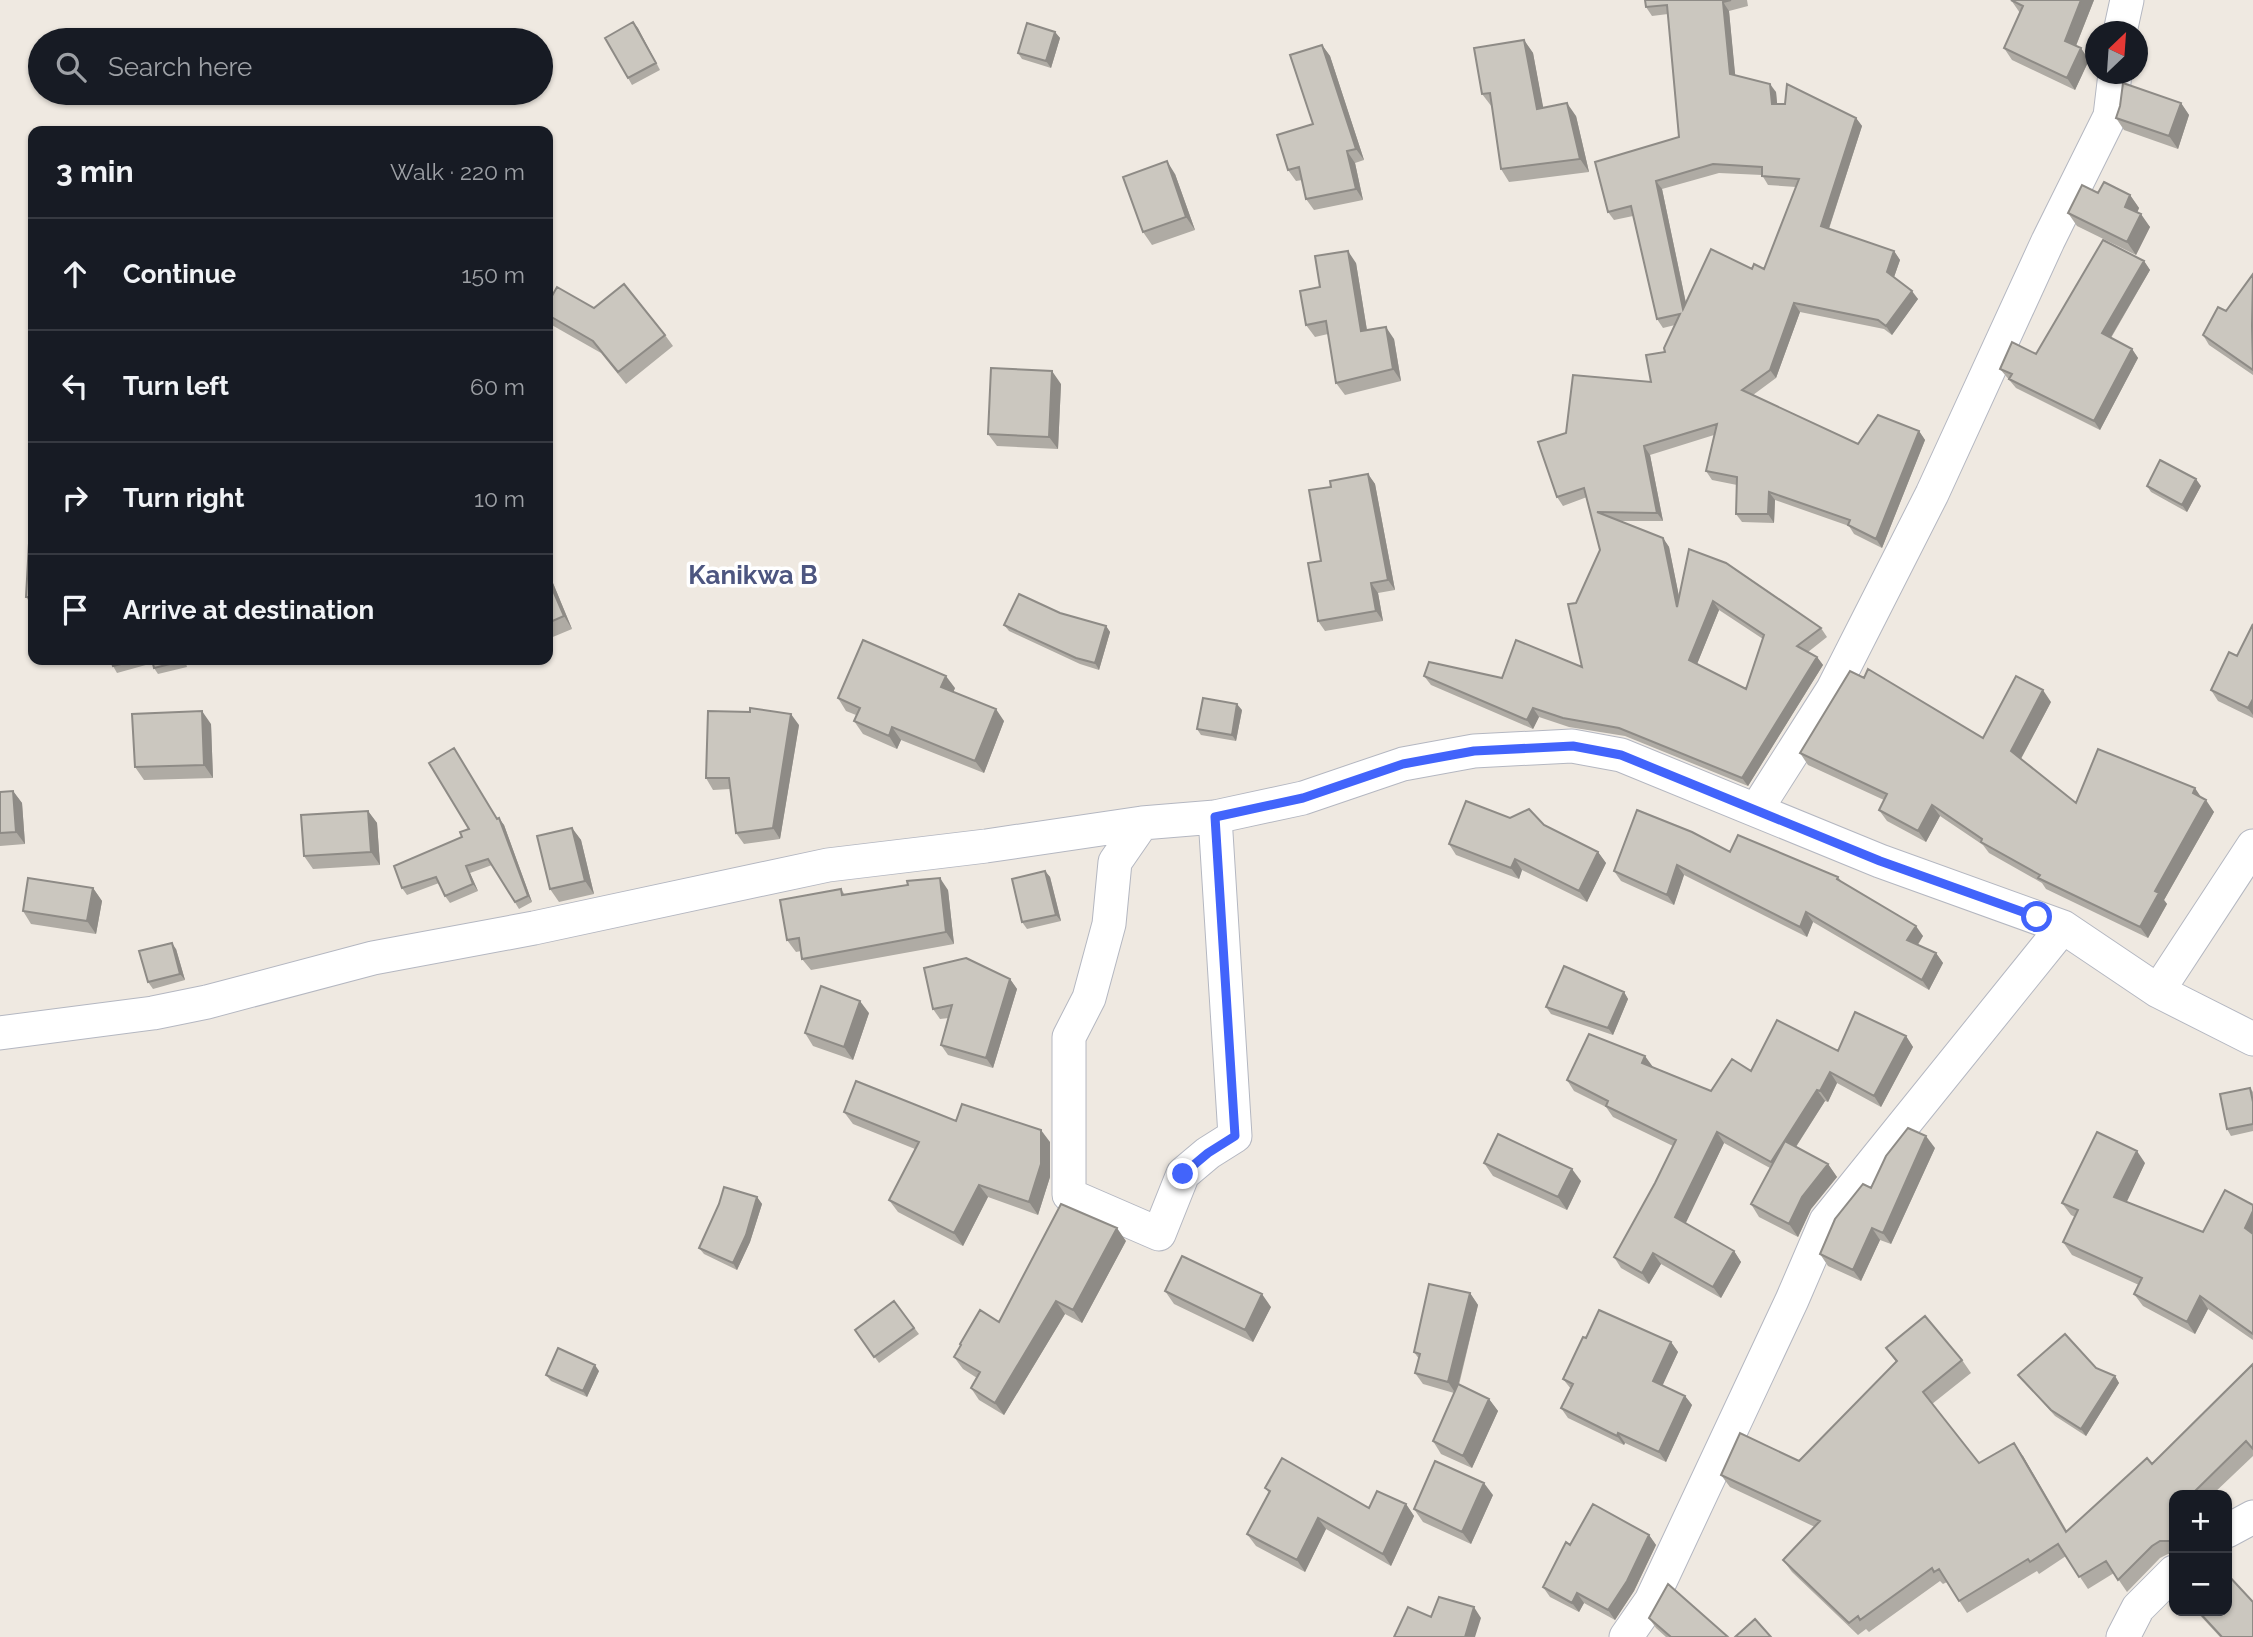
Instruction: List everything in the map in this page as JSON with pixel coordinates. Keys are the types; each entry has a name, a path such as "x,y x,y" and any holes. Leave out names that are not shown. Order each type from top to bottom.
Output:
{"street":[{"path":"2122,21 2127,0"},
{"path":"1756,810 1833,689 1933,494 2048,241 2110,116 2114,84"},
{"path":"0,1033 153,1013 207,1002 373,958 534,928 828,865 986,846 1142,823 1215,817 1303,798 1403,764 1474,751 1573,746 1621,755 1880,861 2063,927 2158,991 2253,1039"},
{"path":"1142,823 1115,862 1109,924 1089,998 1069,1037 1069,1195 1159,1234 1183,1174 1208,1153 1235,1136 1215,817"},
{"path":"2158,991 2253,846"},
{"path":"1626,1637 1651,1601 1792,1300 1826,1221 2063,927"},
{"path":"2232,1528 2253,1517"},
{"path":"2123,1637 2138,1608 2169,1577"}],"building":[{"path":"1645,0 1731,0 1723,2 1730,74 1770,84 1772,104 1785,104 1787,84 1856,118 1821,226 1894,251 1887,272 1912,291 1886,326 1878,320 1794,303 1770,370 1742,390 1858,444 1878,415 1919,431 1876,539 1848,525 1850,520 1769,492 1768,514 1736,514 1737,477 1706,471 1717,424 1644,446 1657,513 1597,512 1663,538 1677,607 1689,549 1726,563 1821,628 1797,646 1817,657 1742,778 1619,728 1563,718 1533,708 1527,720 1424,676 1429,662 1502,678 1516,640 1582,667 1568,604 1576,603 1600,550 1584,488 1557,497 1538,442 1566,433 1573,375 1651,382 1646,355 1665,352 1664,348 1680,314 1657,319 1631,206 1608,212 1595,162 1679,137 1667,5 1646,7","holes":["1713,164 1762,167 1762,176 1799,179 1764,269 1754,264 1752,269 1711,249 1683,309 1656,181","1713,601 1764,635 1746,689 1689,660"]},
{"path":"2011,0 2081,0 2065,41 2081,48 2067,78 2004,48 2023,6"},
{"path":"633,22 656,63 628,78 605,38"},
{"path":"1027,23 1055,32 1046,61 1018,53"},
{"path":"1524,40 1537,109 1567,103 1580,159 1501,169 1490,93 1482,94 1474,48"},
{"path":"1322,45 1356,149 1347,151 1356,189 1306,199 1299,167 1288,170 1277,135 1313,124 1290,55"},
{"path":"2123,84 2181,103 2169,136 2116,118"},
{"path":"1167,161 1186,217 1143,232 1123,177"},
{"path":"2104,182 2130,195 2125,207 2141,214 2127,242 2068,213 2082,185 2098,193"},
{"path":"2103,240 2144,261 2102,333 2132,349 2094,421 2009,379 2012,374 2000,369 2012,342 2036,354"},
{"path":"1348,251 1361,331 1386,327 1393,369 1336,383 1326,321 1306,325 1300,291 1320,287 1315,256"},
{"path":"2253,274 2253,370 2203,335 2218,307 2226,311"},
{"path":"624,284 665,335 618,372 593,341 553,318 553,294 557,287 594,308"},
{"path":"991,368 1052,371 1049,437 988,434"},
{"path":"2160,460 2196,479 2182,505 2147,486"},
{"path":"1368,474 1388,580 1371,583 1376,611 1318,621 1308,563 1321,561 1309,490 1331,487 1330,481"},
{"path":"28,561 28,597 26,597"},
{"path":"553,591 564,616 553,621"},
{"path":"1019,594 1060,613 1106,626 1095,663 1076,658 1004,625"},
{"path":"2253,624 2253,699 2248,708 2211,690 2229,652 2237,656"},
{"path":"863,640 946,676 941,687 996,709 975,761 892,727 889,736 854,721 860,708 838,698"},
{"path":"1868,669 1983,738 2016,676 2043,690 2011,751 2076,803 2098,749 2195,788 2193,793 2206,800 2155,891 2159,893 2140,927 2038,878 2040,875 1981,842 1982,839 1932,805 1918,831 1879,810 1887,794 1800,753 1850,671 1864,678"},
{"path":"1203,698 1237,704 1232,735 1197,729"},
{"path":"750,708 791,714 773,828 736,833 729,778 706,778 708,711 750,712"},
{"path":"202,711 204,765 135,767 132,714"},
{"path":"454,748 497,819 499,818 528,896 515,902 488,859 466,866 473,884 445,896 436,877 402,888 394,866 462,837 460,832 469,829 429,763"},
{"path":"13,791 16,832 0,833 0,792"},
{"path":"1466,801 1510,818 1529,809 1544,825 1598,852 1579,891 1515,859 1511,868 1449,844"},
{"path":"1637,810 1692,832 1730,852 1738,835 1838,877 1837,879 1916,926 1907,940 1936,953 1922,980 1806,912 1800,927 1677,865 1667,895 1614,871"},
{"path":"368,811 371,852 304,856 301,815"},
{"path":"572,828 585,881 550,889 537,836"},
{"path":"1045,871 1056,915 1022,922 1012,879"},
{"path":"28,878 93,888 87,921 23,911"},
{"path":"940,878 946,932 802,959 799,938 787,940 780,900 841,889 842,895 908,885 907,881"},
{"path":"172,943 180,974 148,982 139,951"},
{"path":"966,958 1010,979 986,1058 941,1045 952,1005 933,1009 924,968"},
{"path":"1564,966 1624,992 1608,1028 1546,1007"},
{"path":"821,986 860,1001 844,1047 805,1033"},
{"path":"1855,1012 1906,1036 1874,1096 1830,1072 1771,1162 1717,1132 1675,1217 1734,1251 1713,1287 1653,1253 1642,1273 1614,1257 1676,1140 1606,1106 1608,1101 1567,1080 1589,1034 1645,1056 1642,1063 1711,1091 1732,1059 1751,1071 1777,1020 1838,1051"},
{"path":"856,1081 956,1121 962,1104 1041,1130 1041,1164 1029,1202 979,1185 954,1233 889,1200 919,1142 844,1112"},
{"path":"2250,1088 2253,1124 2227,1129 2220,1094"},
{"path":"1908,1128 1926,1136 1883,1233 1872,1228 1853,1270 1820,1254 1835,1219 1863,1184 1871,1188 1886,1156"},
{"path":"2097,1132 2137,1151 2114,1197 2203,1232 2225,1190 2253,1205 2245,1228 2253,1234 2253,1334 2200,1296 2187,1322 2134,1294 2142,1278 2063,1242 2078,1210 2062,1203"},
{"path":"1498,1134 1572,1169 1558,1197 1484,1163"},
{"path":"1785,1141 1828,1164 1802,1197 1789,1224 1751,1204"},
{"path":"724,1187 757,1197 746,1235 733,1263 699,1248"},
{"path":"1061,1204 1117,1228 1073,1310 1056,1301 995,1403 971,1388 980,1372 954,1357 980,1310 999,1322"},
{"path":"1182,1256 1262,1294 1245,1330 1165,1291"},
{"path":"1429,1284 1470,1293 1448,1382 1415,1373 1420,1354 1414,1352"},
{"path":"894,1301 914,1328 874,1357 855,1330"},
{"path":"1599,1310 1671,1342 1653,1381 1685,1396 1659,1452 1618,1433 1617,1436 1561,1408 1573,1384 1563,1379"},
{"path":"1925,1316 1962,1360 1923,1392 1979,1463 2014,1443 2066,1532 2147,1458 2152,1464 2253,1364 2253,1449 2246,1441 2196,1490 2169,1490 2169,1541 2160,1541 2152,1546 2118,1580 2106,1561 2079,1577 2058,1544 1959,1601 1939,1569 1934,1572 1932,1568 1860,1620 1858,1616 1849,1623 1783,1560 1820,1521 1721,1475 1740,1433 1799,1461 1897,1361 1886,1348"},
{"path":"2065,1334 2096,1368 2115,1376 2081,1429 2051,1410 2018,1375"},
{"path":"558,1348 595,1365 583,1391 546,1375"},
{"path":"1458,1384 1489,1399 1463,1456 1433,1441"},
{"path":"1282,1458 1369,1508 1377,1491 1406,1504 1383,1554 1318,1518 1297,1560 1247,1534 1270,1491 1265,1488"},
{"path":"1435,1461 1484,1483 1462,1532 1414,1509"},
{"path":"1593,1504 1649,1535 1627,1581 1608,1610 1577,1593 1572,1603 1543,1587 1566,1542 1570,1545"},
{"path":"2232,1579 2253,1602 2253,1637 2222,1637 2203,1616 2232,1616"},
{"path":"1668,1584 1728,1637 1671,1637 1649,1618"},
{"path":"1439,1597 1474,1607 1465,1637 1394,1637 1408,1607 1431,1617"},
{"path":"1755,1619 1771,1637 1735,1637"}],"district":[{"name":"Kanikwa B","path":"753,575"}],"route":[{"path":"1183,1174 1208,1153 1235,1136 1215,817 1303,798 1403,764 1474,751 1573,746 1621,755 1880,861 2037,917"}]}
